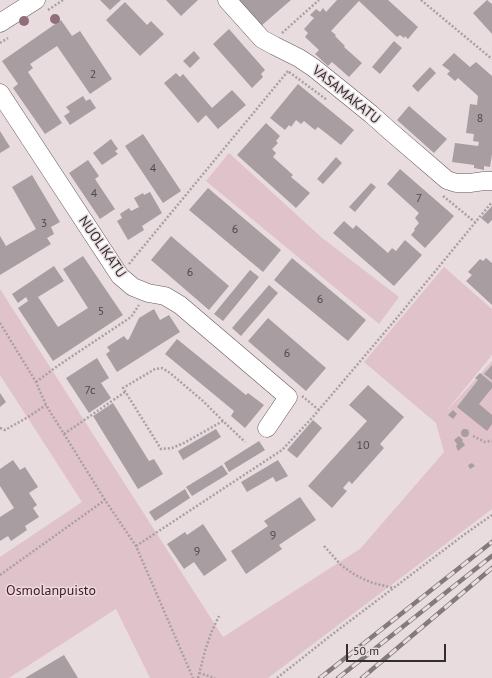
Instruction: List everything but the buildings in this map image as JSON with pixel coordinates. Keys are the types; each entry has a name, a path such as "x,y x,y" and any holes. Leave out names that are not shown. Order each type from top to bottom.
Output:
{"street":[{"path":"0,23 36,0"},
{"name":"VASAMAKATU","path":"227,0 262,38 275,46 294,64 314,68 372,114 447,180 456,183 492,181"},
{"name":"NUOLIKATU","path":"0,93 120,276 133,287 148,293 165,296 180,305 288,397 267,428"}],"path":[{"path":"275,46 282,33 319,0"},
{"path":"421,0 492,59"},
{"path":"284,68 294,64"},
{"path":"294,64 331,103"},
{"path":"120,276 294,64"},
{"path":"440,192 475,222"},
{"path":"136,546 282,450 396,319 492,202"},
{"path":"36,382 131,317 148,293"},
{"path":"0,323 36,382 46,405 105,500 136,546 193,678"},
{"path":"223,420 184,443 172,448 161,448 123,388 155,369 162,368 170,372 203,401 223,420 245,442"},
{"path":"64,434 126,392"},
{"path":"300,395 318,410"},
{"path":"0,428 4,430 46,405"},
{"path":"473,436 485,442 492,441"},
{"path":"0,575 105,500"},
{"path":"277,678 334,633 492,515"},
{"path":"324,546 341,565 352,573 373,583 394,588"},
{"path":"198,678 211,633 219,616"},
{"path":"199,673 215,678"}],"green space":[{"path":"229,153 321,237 399,297 379,324 206,181"},
{"name":"Osmolanpuisto","path":"444,267 492,309 492,355 444,414 492,361 492,509 268,678 150,678 116,609 9,678 0,678 0,557 82,502 0,375 0,289 223,637 360,549 444,452 436,423 364,362"}],"railway":[{"path":"320,678 492,542"},
{"path":"338,678 492,556"},
{"path":"362,678 492,568"}]}
